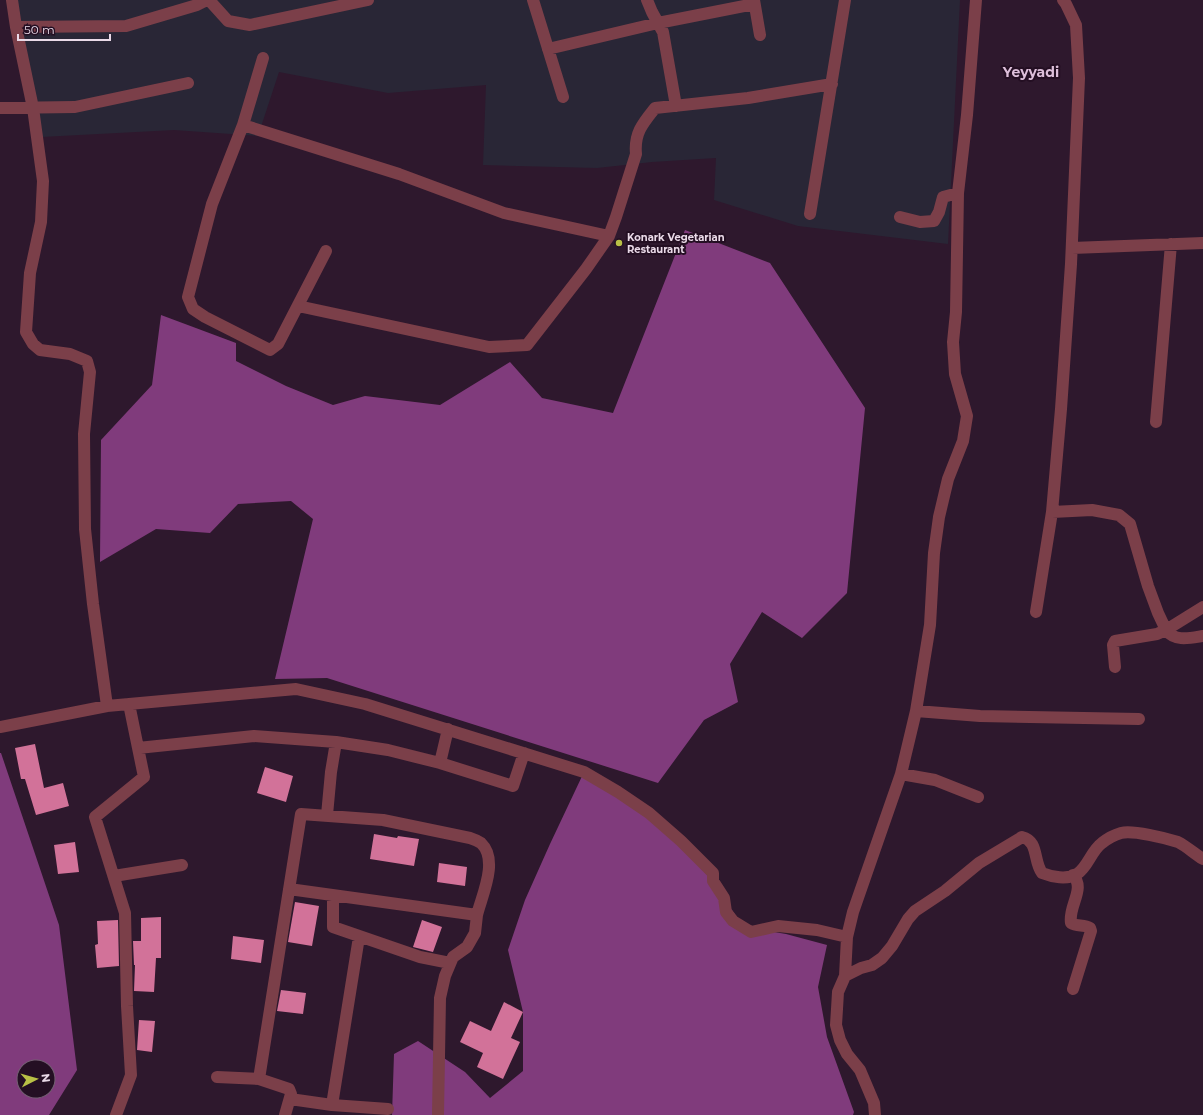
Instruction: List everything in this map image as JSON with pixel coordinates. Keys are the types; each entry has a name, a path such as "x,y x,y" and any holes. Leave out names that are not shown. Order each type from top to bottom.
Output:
{"street":[{"path":"12,0 16,27 33,108 43,181 41,222 30,274 26,332 33,344 40,350 70,354 87,361 90,372 84,434 85,529 93,604 107,706"},
{"path":"16,27 126,26 197,5 208,0 228,21 250,25 368,0"},
{"path":"533,0 563,97"},
{"path":"647,0 663,32 676,106"},
{"path":"810,214 845,0"},
{"path":"875,1115 874,1103 860,1070 847,1054 840,1040 836,1025 838,992 845,976 847,937 853,912 901,774 916,711 930,625 934,553 939,517 948,480 963,442 966,416 955,374 953,342 956,312 958,193 967,115 976,0"},
{"path":"1036,612 1052,512 1072,248 1079,78 1076,25 1066,4 1062,0"},
{"path":"548,49 754,2 760,35"},
{"path":"263,58 243,125 212,204 188,297 193,309 205,317 270,350 278,344 326,250"},
{"path":"0,108 75,107 188,83"},
{"path":"298,306 489,347 527,345 586,270 608,236 616,217 636,154 635,144 640,127 655,108 748,98 832,84"},
{"path":"243,125 398,174 504,213 608,236"},
{"path":"900,217 920,222 934,221 939,212 943,197 958,193"},
{"path":"1072,248 1203,243"},
{"path":"1156,422 1171,244"},
{"path":"1052,512 1092,510 1119,515 1130,524 1148,586 1166,630 1170,635 1180,639 1203,636"},
{"path":"1115,667 1113,645 1115,641 1157,634 1203,607"},
{"path":"0,727 107,706 296,689 365,704 584,772 618,792 649,813 681,841 713,873 713,881 724,898 726,912 733,921 751,932 778,926 818,930 847,937"},
{"path":"116,1115 131,1075 127,1006 125,913 95,817 144,777 129,704"},
{"path":"916,711 980,716 1139,719"},
{"path":"440,763 448,729"},
{"path":"138,748 254,736 336,742 388,750 440,763 513,786 524,753"},
{"path":"327,815 331,772 336,742"},
{"path":"901,774 935,780 978,797"},
{"path":"259,1079 301,814 383,820 470,838 480,842 486,850 489,861 488,876 477,915 475,933 467,947 452,957 445,976 440,998 438,1115"},
{"path":"845,976 861,968 872,965 882,958 892,946 908,919 915,912 945,891 979,863 1022,837 1028,838 1032,843 1037,864 1042,873 1053,877 1066,877 1078,873 1094,850 1101,843 1121,833 1132,832 1150,835 1178,843 1203,859"},
{"path":"114,876 182,865"},
{"path":"1073,875 1079,885 1071,910 1071,923 1086,926 1090,928 1091,931 1073,989"},
{"path":"289,889 477,915"},
{"path":"333,895 333,928 420,957 450,963"},
{"path":"332,1105 359,937"},
{"path":"217,1077 259,1079 289,1089 291,1094 285,1115"},
{"path":"290,1100 388,1109"}],"shaded area":[{"path":"9,0 960,0 948,244 798,226 714,200 716,158 652,162 597,168 483,165 486,85 388,93 279,72 258,136 174,130 41,137"},
{"path":"685,230 770,263 865,408 847,593 802,638 762,612 730,664 738,702 704,720 658,783 327,678 275,679 313,519 291,501 238,504 210,533 156,529 100,562 101,440 152,385 161,315 236,343 236,361 286,386 333,405 365,396 440,405 510,362 542,398 613,413"},
{"path":"0,753 59,925 77,1070 49,1115 0,1115"},
{"path":"584,772 649,813 713,881 743,927 786,934 827,945 818,987 827,1037 854,1112 853,1115 392,1115 394,1054 418,1041 465,1072 490,1098 523,1071 523,1012 508,950 525,900"}],"building":[{"path":"35,744 44,788 63,783 69,806 36,815 25,779 21,779 15,748"},
{"path":"265,767 293,776 286,802 257,793"},
{"path":"374,834 397,838 398,836 419,839 414,866 370,859"},
{"path":"75,842 79,872 58,874 54,845"},
{"path":"439,863 467,867 465,886 437,882"},
{"path":"295,902 319,906 312,946 288,942"},
{"path":"161,917 161,958 156,958 154,992 134,991 135,965 133,941 141,941 141,918"},
{"path":"118,920 119,966 97,968 95,945 98,944 97,921"},
{"path":"422,920 442,927 433,952 413,947"},
{"path":"233,936 264,940 261,963 231,959"},
{"path":"281,990 306,993 303,1014 277,1011"},
{"path":"504,1002 523,1012 511,1038 520,1042 503,1079 477,1067 483,1053 460,1042 470,1021 491,1031"},
{"path":"139,1020 155,1021 152,1052 137,1050"}],"place":[{"name":"Konark Vegetarian Restaurant","path":"619,243"}],"district":[{"name":"Yeyyadi","path":"1031,72"}]}
